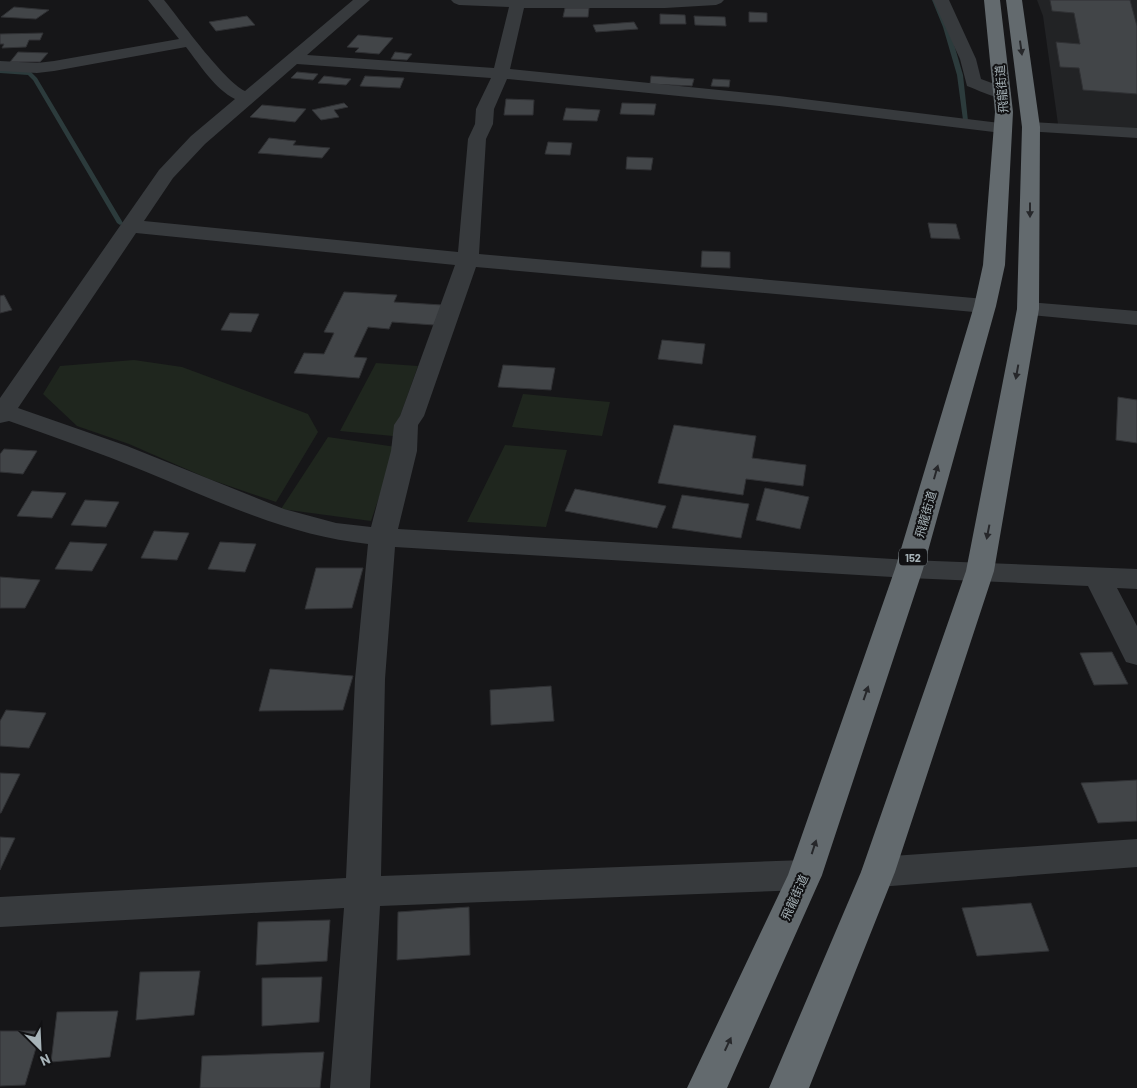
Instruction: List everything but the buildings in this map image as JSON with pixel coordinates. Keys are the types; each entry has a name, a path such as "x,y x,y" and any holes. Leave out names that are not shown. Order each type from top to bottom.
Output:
{"highway":[{"name":"飛龍街道","path":"708,1088 805,875 909,569 985,306 994,265 1004,112 992,0"},
{"name":"飛龍街道","path":"789,1088 878,872 980,571 1028,308 1031,127 1014,0"}],"street":[{"path":"156,0 215,74 234,92 247,98"},
{"path":"362,0 198,140 166,174 1,412 118,451 275,514 336,532 418,540 752,558 909,569 1137,579"},
{"path":"459,0 517,2 716,0"},
{"path":"940,0 968,59 973,82 1002,93"},
{"path":"350,1088 363,892 370,679 382,537 404,451 406,425 412,416 468,259 477,139 484,124 486,109 501,74 517,2"},
{"path":"0,66 37,68 189,42"},
{"path":"293,59 501,74 779,100 1002,128"},
{"path":"1031,127 1137,133"},
{"path":"130,226 985,306"},
{"path":"1028,308 1137,318"},
{"path":"1097,577 1137,654"},
{"path":"878,872 1137,853"},
{"path":"0,912 363,892 805,875"}],"shaded area":[{"path":"1037,0 1137,0 1137,129 1058,124 1043,16"},
{"path":"134,360 182,367 308,414 318,432 276,502 209,479 129,444 77,426 43,394 60,366"},
{"path":"376,363 418,366 393,436 340,431"},
{"path":"523,394 610,402 602,436 512,427"},
{"path":"328,437 396,447 371,521 281,509"},
{"path":"505,445 567,450 546,527 467,522"}],"waterway":[{"path":"934,0 946,27 960,75 966,120"},
{"path":"0,71 30,73 35,79 120,223"}]}
